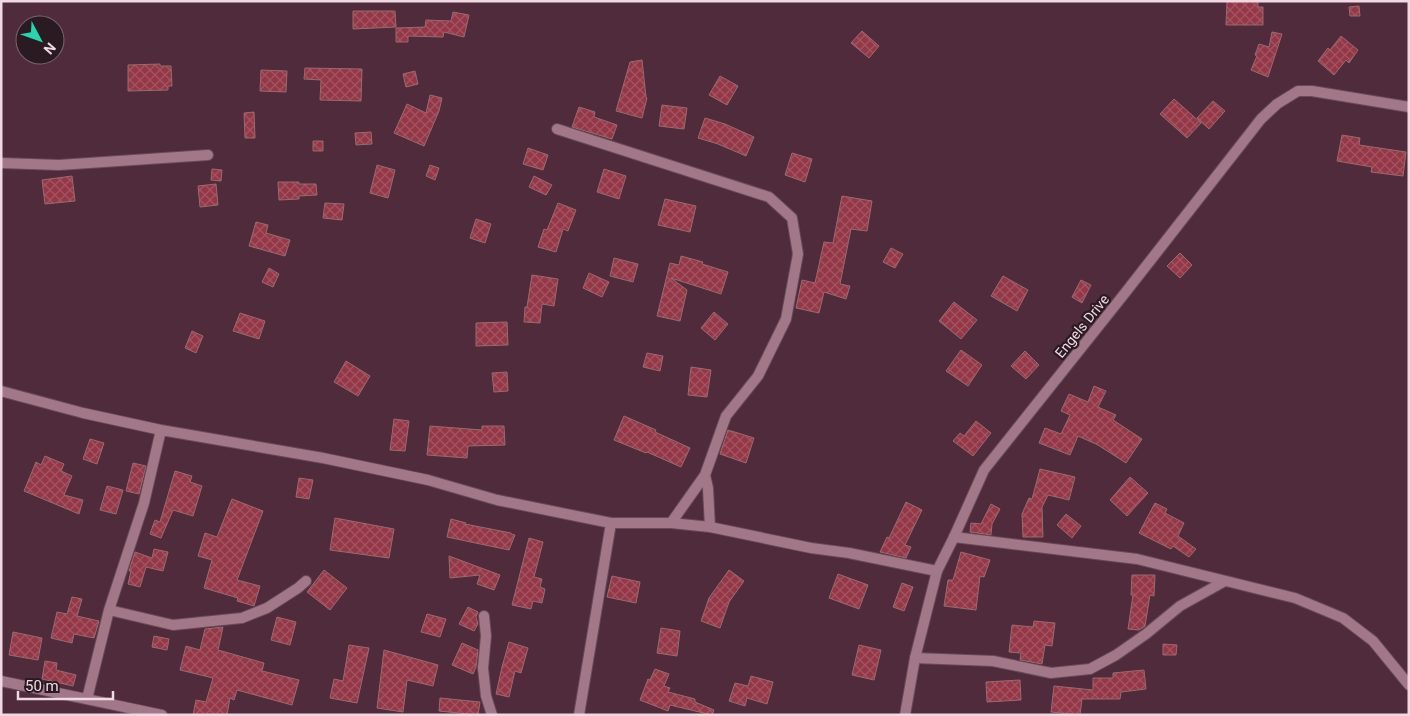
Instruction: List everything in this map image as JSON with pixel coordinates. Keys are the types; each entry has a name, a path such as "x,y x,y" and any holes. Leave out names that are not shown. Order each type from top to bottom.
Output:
{"street":[{"name":"Engels Drive","path":"905,715 915,658 937,571 984,470 1261,119 1277,104 1298,91 1312,91 1409,107"},
{"path":"557,129 769,197 792,218 798,254 786,318 758,376 726,416 705,475 671,523"},
{"path":"1,163 59,166 208,155"},
{"path":"1,390 84,413 161,430 322,458 428,480 497,500 611,522 671,523 710,527 937,571"},
{"path":"87,699 109,610 144,503 161,430"},
{"path":"705,475 708,488 710,527"},
{"path":"579,715 611,522"},
{"path":"954,538 1137,559 1295,598 1343,618 1372,640 1409,684"},
{"path":"915,658 993,661 1051,673 1090,669 1116,655 1180,606 1225,581"},
{"path":"109,610 172,625 242,618 267,608 306,582"},
{"path":"484,616 486,636 483,668 486,696 492,715"},
{"path":"1,680 162,715"}],"building":[{"path":"1227,1 1258,1 1258,7 1263,7 1263,25 1226,25"},
{"path":"1359,6 1360,16 1350,16 1349,7"},
{"path":"353,11 395,11 396,27 353,29"},
{"path":"453,12 469,15 464,37 444,32 443,37 408,36 408,42 396,42 396,28 425,27 426,20 451,21"},
{"path":"862,31 879,46 869,58 851,43"},
{"path":"1272,32 1282,34 1268,77 1251,70 1257,56 1255,55 1259,44 1269,47"},
{"path":"1341,36 1358,50 1349,63 1346,60 1334,75 1318,61"},
{"path":"642,60 647,98 642,118 616,111 630,62"},
{"path":"160,64 160,66 171,66 172,86 168,86 168,90 128,91 128,65"},
{"path":"305,68 362,69 361,101 320,100 321,80 304,79"},
{"path":"261,70 287,71 286,92 260,91"},
{"path":"415,71 418,84 406,87 403,74"},
{"path":"720,76 738,86 727,105 709,95"},
{"path":"430,95 442,98 439,111 424,146 394,133 407,104 426,113"},
{"path":"1174,99 1201,123 1187,138 1160,114"},
{"path":"1213,101 1225,111 1209,129 1197,118"},
{"path":"662,105 687,108 684,129 659,126"},
{"path":"579,107 595,112 594,117 617,125 612,139 572,127"},
{"path":"254,112 255,138 245,138 244,113"},
{"path":"705,118 725,124 754,137 746,156 698,138"},
{"path":"371,132 372,144 356,145 355,133"},
{"path":"1342,135 1360,138 1359,145 1406,152 1403,176 1371,172 1372,167 1337,161"},
{"path":"313,141 323,141 323,151 313,151"},
{"path":"528,148 548,155 543,170 523,164"},
{"path":"792,153 812,159 805,182 785,175"},
{"path":"377,165 395,170 388,198 370,193"},
{"path":"430,165 439,168 435,180 426,176"},
{"path":"212,169 222,170 221,181 211,180"},
{"path":"604,169 626,176 619,199 597,192"},
{"path":"72,176 75,201 45,204 42,180"},
{"path":"534,176 552,185 546,195 529,187"},
{"path":"278,182 316,184 317,195 299,196 299,199 279,200"},
{"path":"216,184 218,205 200,207 198,186"},
{"path":"842,196 872,201 867,231 851,229 840,284 850,286 846,299 824,292 819,313 796,308 802,280 815,283 824,242 833,243"},
{"path":"665,199 696,206 690,232 658,225"},
{"path":"325,203 344,204 342,220 323,218"},
{"path":"558,203 576,210 568,231 563,229 556,252 538,247 544,229 547,230"},
{"path":"476,219 491,224 485,243 470,238"},
{"path":"256,222 268,225 266,233 290,240 285,256 249,246"},
{"path":"891,248 903,254 895,268 883,262"},
{"path":"1180,253 1192,265 1180,278 1167,266"},
{"path":"681,256 728,272 721,294 671,278 687,290 680,321 657,316 670,263 679,265"},
{"path":"614,258 638,264 633,282 610,276"},
{"path":"269,268 279,274 273,287 262,282"},
{"path":"589,273 609,282 602,297 583,288"},
{"path":"532,275 558,279 554,306 542,304 540,323 524,322 525,307 527,307"},
{"path":"1003,276 1028,290 1017,311 991,296"},
{"path":"1081,280 1091,285 1082,303 1072,297"},
{"path":"954,302 977,320 961,339 939,321"},
{"path":"714,312 728,324 715,340 701,328"},
{"path":"240,313 265,321 259,339 233,331"},
{"path":"507,322 508,345 476,346 476,323"},
{"path":"192,331 203,336 196,353 185,348"},
{"path":"961,350 982,365 968,386 946,371"},
{"path":"1025,351 1039,365 1026,379 1011,366"},
{"path":"647,353 663,356 660,371 643,367"},
{"path":"346,361 370,376 358,396 334,382"},
{"path":"691,367 711,370 707,397 688,395"},
{"path":"507,372 508,391 494,392 492,373"},
{"path":"1094,386 1106,391 1098,407 1116,415 1113,420 1142,439 1126,463 1098,445 1078,436 1070,455 1039,443 1045,428 1061,434 1070,415 1061,411 1069,394 1088,402"},
{"path":"624,416 690,448 681,467 614,440"},
{"path":"394,419 409,421 405,451 390,450"},
{"path":"976,421 991,433 973,456 953,441 960,433 964,436"},
{"path":"430,426 482,430 482,426 504,426 505,445 468,446 467,458 427,455"},
{"path":"728,430 754,438 746,463 720,454"},
{"path":"90,439 104,443 97,464 83,459"},
{"path":"45,456 64,464 61,471 72,476 64,495 83,500 79,514 24,491 36,462 41,465"},
{"path":"133,463 146,466 139,494 126,491"},
{"path":"1040,469 1075,477 1069,500 1048,495 1042,507 1043,537 1023,537 1022,514 1029,498 1032,499"},
{"path":"175,471 192,476 190,482 202,486 193,516 173,510 161,538 150,534 155,520 160,522"},
{"path":"1130,477 1148,493 1127,516 1110,500"},
{"path":"299,478 313,480 309,499 296,497"},
{"path":"107,486 123,490 116,514 100,510"},
{"path":"232,499 263,511 237,580 260,586 254,606 237,601 238,598 204,588 212,560 198,556 205,533 217,537"},
{"path":"906,502 922,510 905,545 911,547 906,558 880,552 887,537 889,538"},
{"path":"1155,503 1167,509 1165,513 1184,523 1178,536 1196,549 1189,557 1173,546 1171,549 1139,533"},
{"path":"991,504 1000,509 992,524 991,535 970,532 971,523 981,524"},
{"path":"1066,514 1081,526 1072,538 1057,525"},
{"path":"335,518 394,529 389,558 330,550"},
{"path":"451,519 515,535 509,550 447,537"},
{"path":"529,538 543,542 534,577 542,579 540,587 545,589 542,603 533,601 531,609 512,605"},
{"path":"154,549 168,552 163,571 146,567 140,587 128,584 131,571 129,571 135,552 152,558"},
{"path":"961,552 990,560 984,577 980,576 976,610 944,606 948,580 953,580"},
{"path":"449,556 500,575 494,590 477,584 480,575 450,578"},
{"path":"324,570 347,588 330,610 307,592"},
{"path":"729,570 744,581 729,602 720,628 701,621 709,598"},
{"path":"838,574 868,585 859,609 829,598"},
{"path":"1132,575 1155,575 1154,596 1150,595 1145,626 1139,630 1128,629 1133,595 1131,595"},
{"path":"612,576 640,582 636,603 607,597"},
{"path":"902,583 913,587 904,611 893,607"},
{"path":"72,597 82,599 77,616 99,621 94,638 74,634 72,643 51,638 57,612 67,614"},
{"path":"468,607 478,612 476,617 478,624 474,631 459,624"},
{"path":"427,614 446,619 440,637 421,632"},
{"path":"277,617 296,622 290,645 271,640"},
{"path":"1034,621 1055,623 1052,646 1045,645 1042,664 1020,660 1021,653 1009,652 1012,625 1033,627"},
{"path":"223,627 218,650 264,663 262,671 299,680 292,705 237,690 234,700 230,698 227,715 193,715 196,700 206,702 213,678 180,670 186,646 200,650 205,629"},
{"path":"661,628 680,631 677,656 657,653"},
{"path":"13,632 42,638 38,660 9,655"},
{"path":"154,636 169,639 167,650 152,647"},
{"path":"509,642 528,648 521,673 515,671 509,697 496,694"},
{"path":"462,643 478,650 476,667 473,674 452,665"},
{"path":"1163,644 1177,645 1176,655 1163,655"},
{"path":"349,645 369,648 357,703 330,698 334,679 343,681"},
{"path":"859,645 881,650 874,680 852,675"},
{"path":"384,650 438,665 433,686 407,680 403,712 377,708"},
{"path":"45,661 57,663 56,670 76,675 73,686 42,679"},
{"path":"655,669 669,674 664,686 670,688 668,692 695,699 695,702 714,710 712,715 670,705 668,711 640,700 648,679 650,680"},
{"path":"1144,670 1146,689 1121,692 1120,699 1082,699 1080,715 1051,712 1054,686 1093,690 1093,678 1113,678 1113,673"},
{"path":"751,676 773,682 767,704 747,698 745,706 729,701 735,683 748,686"},
{"path":"1020,680 1021,700 987,702 986,682"},
{"path":"440,698 480,702 478,715 439,711"}]}
